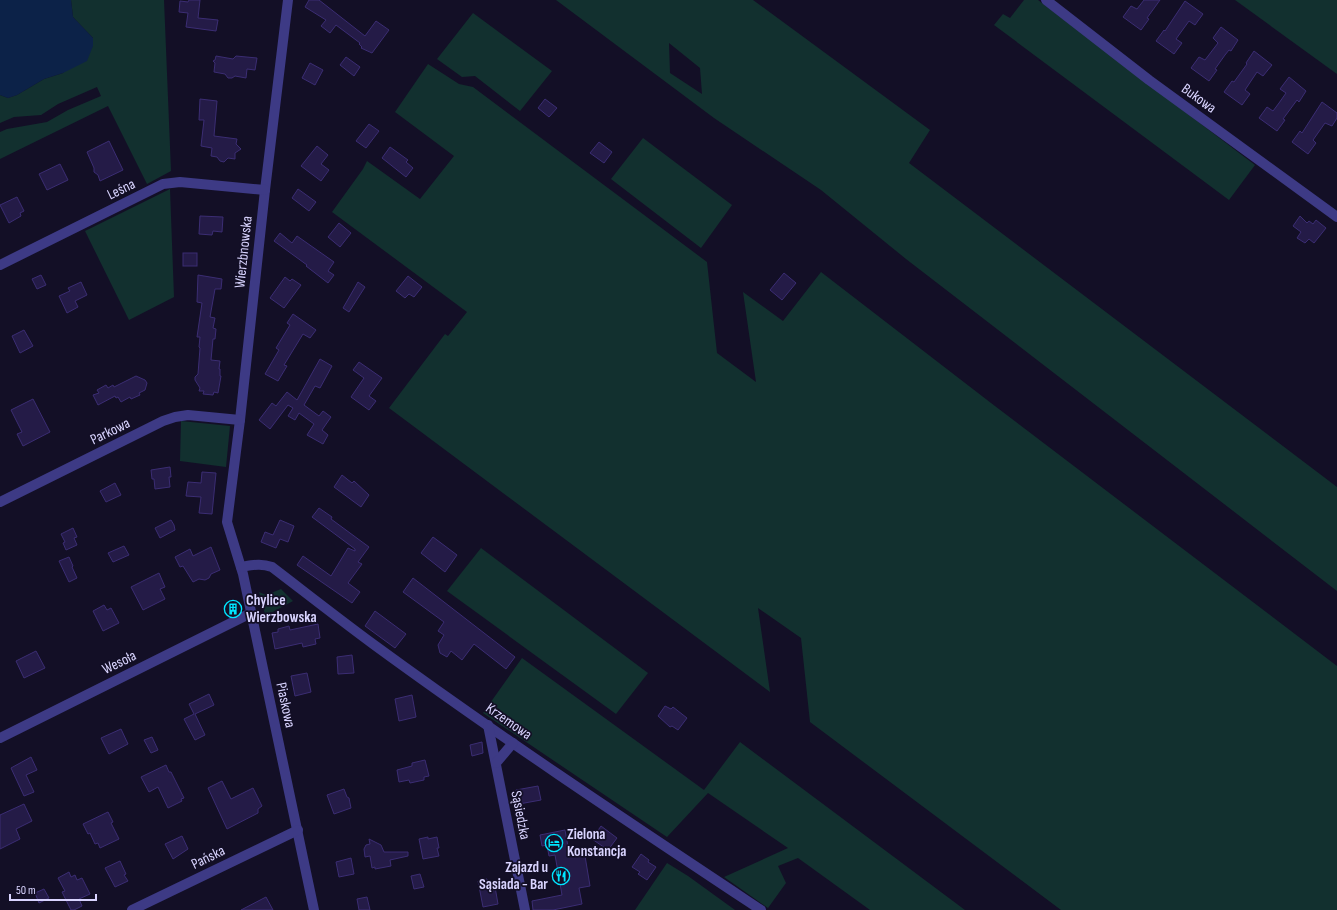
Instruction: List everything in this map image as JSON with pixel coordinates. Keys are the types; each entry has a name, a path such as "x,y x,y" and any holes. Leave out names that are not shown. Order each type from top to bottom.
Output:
{"street":[{"name":"Wierzbnowska","path":"228,507 240,420 265,190 288,0"},
{"name":"Bukowa","path":"1046,0 1149,80 1337,217"},
{"name":"Leśna","path":"0,265 163,184 180,182 265,190"},
{"name":"Parkowa","path":"0,502 163,421 188,415 240,420"},
{"name":"Piaskowa","path":"228,507 227,522 241,567 314,910"},
{"name":"Krzemowa","path":"241,567 264,564 272,568 373,644 513,743 761,910"},
{"name":"Wesoła","path":"0,738 251,613"},
{"name":"Sąsiedzka","path":"488,725 525,910"},
{"path":"496,762 513,743"},
{"name":"Pańska","path":"132,910 298,830"}],"green space":[{"path":"71,0 164,0 171,171 147,184 108,106 0,159 0,132 7,129 47,122 68,110 101,96 97,87 58,104 41,115 14,117 0,123 0,95 8,98 17,95 44,79 63,73 93,38 73,17"},
{"path":"556,0 753,0 930,130 909,163 1337,487 1337,591 906,259 821,190 714,118","holes":["669,43 700,68 702,94 670,73"]},
{"path":"1024,0 1038,0 1255,165 1229,200 994,25 1003,14 1010,18"},
{"path":"1235,0 1337,0 1337,74"},
{"path":"473,13 552,71 520,111 475,76 462,77 437,59"},
{"path":"428,64 459,84 473,87 707,262 717,353 756,382 743,292 783,321 821,272 1337,666 1337,910 1061,910 810,722 801,638 758,608 770,692 389,408 445,334 448,336 467,312 332,212 363,169 367,161 420,199 454,156 395,112"},
{"path":"643,138 732,205 701,248 611,179"},
{"path":"170,189 174,297 129,320 85,231"},
{"path":"181,421 230,426 226,467 180,461"},
{"path":"481,548 648,673 616,714 447,591"},
{"path":"281,589 293,601 269,614 266,618 259,592 266,595"},
{"path":"522,658 704,790 740,742 965,910 870,910 798,858 778,866 786,883 768,908 724,877 788,848 708,793 667,837 483,713"},
{"path":"667,863 688,876 735,910 635,910"}],"water":[{"path":"0,0 71,0 73,17 93,38 93,46 87,61 63,73 44,79 17,95 8,98 0,95"}],"building":[{"path":"189,0 200,0 198,18 218,20 216,31 186,27 188,13 179,12 180,1 188,2"},
{"path":"309,0 319,0 365,36 376,21 389,30 372,53 361,48 360,43 336,25 330,33 321,26 326,20 305,7"},
{"path":"1144,0 1160,0 1147,18 1149,19 1141,30 1123,17 1131,6 1137,9"},
{"path":"1185,1 1203,14 1195,25 1189,21 1176,39 1182,43 1174,54 1156,41 1164,30 1165,31"},
{"path":"1221,27 1238,40 1231,51 1229,50 1215,69 1217,70 1209,81 1191,68 1199,57 1205,60 1218,43 1213,38"},
{"path":"1254,51 1272,65 1263,76 1257,72 1245,90 1250,94 1242,105 1224,92 1232,81 1234,82"},
{"path":"216,56 233,59 236,56 257,58 255,70 247,69 246,78 235,76 228,78 225,74 214,72 215,63 213,61 215,60"},
{"path":"346,57 360,67 354,76 340,65"},
{"path":"310,63 323,70 315,85 302,78"},
{"path":"1289,77 1306,91 1299,102 1297,100 1283,119 1285,120 1277,131 1259,118 1267,107 1273,111 1279,103 1286,93 1280,89"},
{"path":"200,99 217,101 214,136 237,139 236,144 241,149 235,153 235,159 228,158 224,162 220,161 217,157 211,156 212,148 201,146 204,120 199,120"},
{"path":"545,99 557,108 549,117 538,108"},
{"path":"1322,102 1337,113 1337,118 1332,126 1325,123 1313,140 1316,143 1308,154 1292,142 1300,131 1302,133"},
{"path":"369,124 379,131 366,148 356,141"},
{"path":"109,141 123,170 100,181 98,175 94,172 94,168 87,152"},
{"path":"599,142 612,152 604,163 590,153"},
{"path":"317,146 328,155 321,164 329,170 321,181 301,166"},
{"path":"390,147 408,160 406,162 413,168 406,177 382,158"},
{"path":"60,164 68,180 47,190 39,174"},
{"path":"298,189 316,202 309,211 292,198"},
{"path":"17,197 24,211 20,213 21,216 9,223 0,205"},
{"path":"200,216 223,217 222,232 213,231 212,235 199,234"},
{"path":"1300,216 1307,223 1309,221 1313,224 1316,220 1326,228 1314,243 1309,239 1305,243 1297,238 1301,232 1293,226"},
{"path":"339,223 351,233 340,247 328,237"},
{"path":"280,233 292,243 297,236 334,262 328,271 334,275 328,283 306,266 307,265 274,241"},
{"path":"183,253 197,253 197,266 183,266"},
{"path":"784,273 796,283 782,300 770,290"},
{"path":"41,275 46,285 37,289 32,279"},
{"path":"198,275 222,279 221,289 215,289 210,317 215,318 213,328 216,329 215,339 213,339 211,360 220,361 219,369 221,376 218,393 214,392 213,395 203,394 204,391 199,391 200,388 195,380 195,377 198,374 200,337 197,337 202,303 197,302"},
{"path":"408,276 422,287 414,297 409,294 405,298 396,291"},
{"path":"285,277 290,281 292,279 301,285 284,308 270,298"},
{"path":"81,282 87,295 75,301 78,307 67,313 59,296 70,291 68,288"},
{"path":"358,282 365,287 349,312 343,308"},
{"path":"293,314 316,330 310,338 303,334 284,365 287,366 278,381 265,374 279,350 276,348 290,325 287,323"},
{"path":"24,330 33,346 20,353 12,336"},
{"path":"320,359 332,366 320,388 315,386 304,405 319,416 323,411 331,417 322,430 328,435 323,444 307,435 314,424 299,413 295,420 288,416 293,408 288,405 270,429 259,420 272,403 276,406 287,392 297,400"},
{"path":"359,362 382,378 369,396 376,401 369,410 351,397 364,378 353,370"},
{"path":"136,376 145,380 147,383 145,390 139,393 140,395 131,399 130,397 121,402 118,397 116,398 115,396 98,405 93,395 99,393 97,390 106,385 108,388 113,385 114,387"},
{"path":"33,399 50,432 23,446 17,434 22,432 11,410"},
{"path":"170,467 170,487 155,489 151,470"},
{"path":"202,472 216,473 212,514 199,513 201,497 186,496 188,482 201,483"},
{"path":"342,475 352,483 354,481 369,495 361,507 334,487"},
{"path":"115,483 121,495 106,502 100,491"},
{"path":"319,508 332,517 331,519 369,547 358,562 362,564 348,583 360,592 352,603 297,565 303,556 331,576 348,548 355,551 355,549 312,517"},
{"path":"171,520 175,530 160,538 155,528"},
{"path":"280,520 294,526 288,542 280,539 276,548 261,542 265,532 273,535"},
{"path":"73,528 77,537 74,538 77,545 66,550 63,543 65,542 61,534"},
{"path":"433,537 457,555 445,572 421,553"},
{"path":"124,546 129,555 113,562 108,553"},
{"path":"211,547 220,570 211,574 209,578 205,580 199,579 193,582 183,566 180,567 175,557 190,549 193,556"},
{"path":"69,557 77,578 69,582 59,561"},
{"path":"159,573 165,587 160,589 165,599 143,610 131,587"},
{"path":"413,578 515,657 506,669 474,644 462,660 451,651 447,657 440,653 438,645 444,635 438,631 444,622 403,592"},
{"path":"104,605 107,610 111,608 119,623 103,631 93,611"},
{"path":"375,611 406,634 395,648 365,626"},
{"path":"318,624 320,638 315,639 316,644 303,647 302,643 275,649 272,633 278,632 278,629 289,626 290,630"},
{"path":"36,651 45,668 24,678 16,661"},
{"path":"352,655 354,673 338,674 337,657"},
{"path":"307,673 311,692 295,696 291,676"},
{"path":"209,694 214,705 195,714 205,735 195,740 184,719 194,714 189,704"},
{"path":"412,695 416,717 399,721 395,699"},
{"path":"665,706 671,709 673,707 687,718 678,730 672,726 670,727 658,716"},
{"path":"121,729 128,744 109,754 101,738"},
{"path":"152,737 158,750 151,753 144,740"},
{"path":"482,742 483,753 472,756 470,745"},
{"path":"31,757 37,770 26,775 34,792 24,796 11,768"},
{"path":"425,760 429,776 424,777 424,780 410,783 409,780 399,782 397,770 412,766 412,763"},
{"path":"166,765 184,798 181,799 182,801 168,808 158,787 149,792 141,777"},
{"path":"222,781 231,799 253,788 262,806 258,809 258,813 227,829 208,788"},
{"path":"538,786 541,800 519,804 516,790"},
{"path":"344,789 347,797 349,798 351,808 334,814 327,795"},
{"path":"24,804 32,821 16,829 20,839 0,849 0,815"},
{"path":"108,812 113,822 111,823 119,839 100,848 98,843 95,844 90,833 88,834 83,824"},
{"path":"601,826 617,838 608,850 592,839"},
{"path":"565,830 569,852 584,850 590,886 579,888 582,904 553,910 533,910 532,901 562,895 555,855 549,856 547,845 542,846 540,835"},
{"path":"182,836 188,849 173,859 165,844"},
{"path":"428,837 428,839 437,837 439,856 423,859 419,839"},
{"path":"369,839 381,845 384,852 408,852 408,856 390,860 391,866 375,869 375,867 372,868 370,856 365,857 364,849 366,845 370,844"},
{"path":"641,854 649,860 648,862 656,867 647,880 638,874 640,872 632,867"},
{"path":"351,858 354,874 339,877 336,862"},
{"path":"120,861 126,874 124,875 128,881 115,887 105,868"},
{"path":"69,872 71,877 75,875 77,880 82,878 90,894 79,899 82,906 74,910 71,910 62,892 65,891 58,878"},
{"path":"420,874 424,887 414,889 411,876"},
{"path":"487,879 488,882 494,881 498,904 483,907 478,881"},
{"path":"44,889 49,898 39,903 35,893"},
{"path":"266,897 273,910 241,910"},
{"path":"367,897 370,910 359,910 357,899"}],"place":[{"name":"Chylice Wierzbowska","path":"233,609"},
{"name":"Zielona Konstancja","path":"554,843"},
{"name":"Zajazd u Sąsiada - Bar","path":"561,876"}]}
